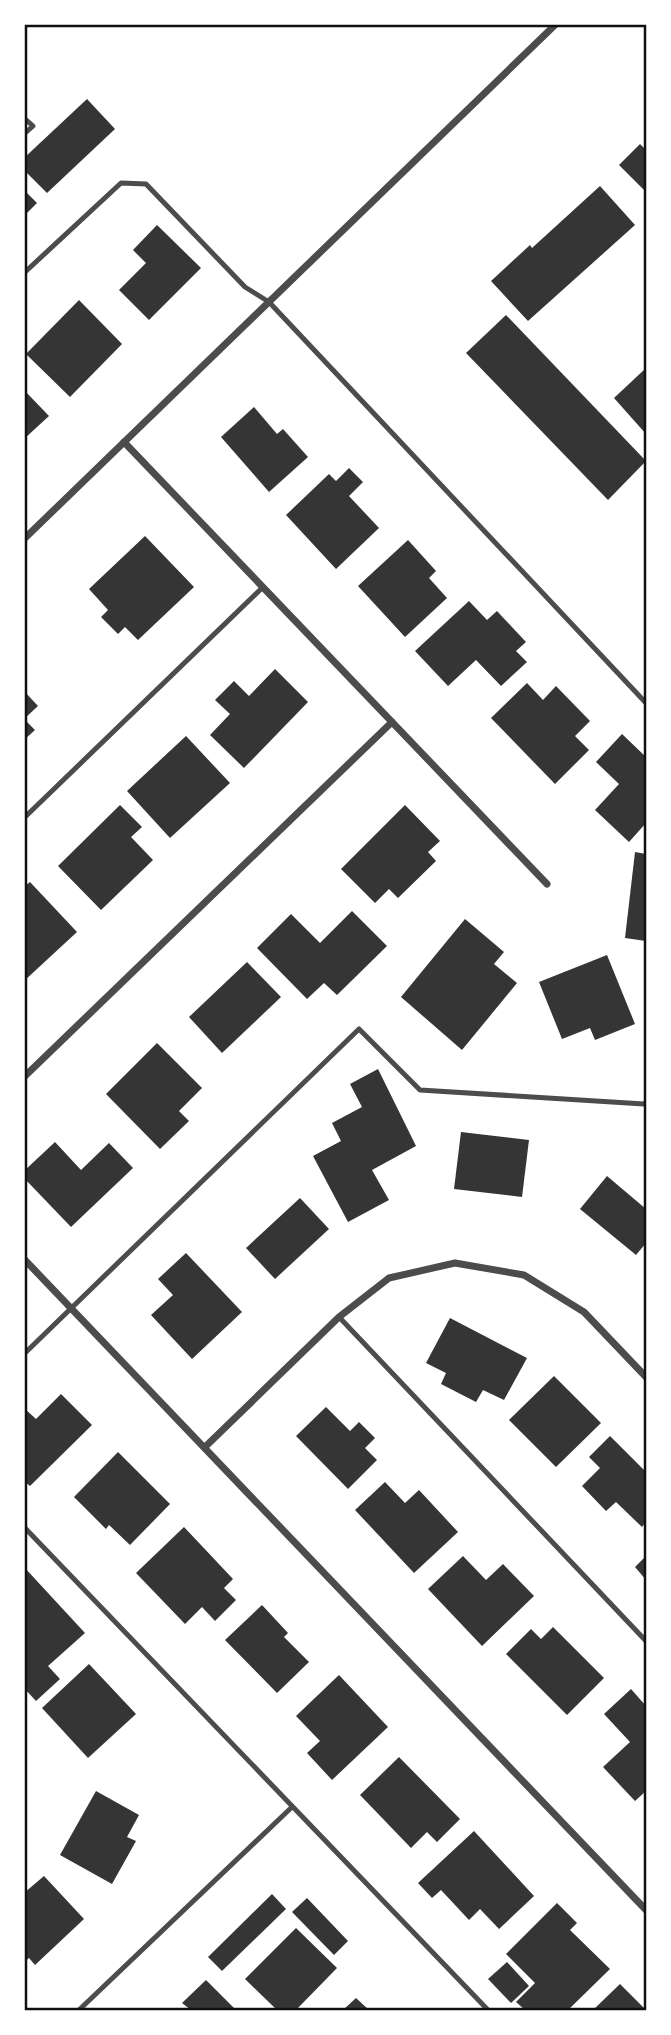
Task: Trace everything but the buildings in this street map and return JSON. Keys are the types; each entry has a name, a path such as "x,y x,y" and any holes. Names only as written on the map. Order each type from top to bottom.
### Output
{"street":[{"path":"24,539 556,24"},
{"path":"124,442 547,884"},
{"path":"24,1077 392,722"},
{"path":"24,1259 646,1910"},
{"path":"205,1447 339,1317 389,1278 455,1264 524,1275 584,1312 646,1377"}],"lane":[{"path":"24,118 33,126 24,134"},
{"path":"24,273 121,183 146,184 245,287 269,302 646,704"},
{"path":"24,818 263,587"},
{"path":"24,1354 359,1029 420,1090 646,1104"},
{"path":"339,1317 646,1642"},
{"path":"24,1527 488,2011"},
{"path":"79,2011 292,1807"}]}
